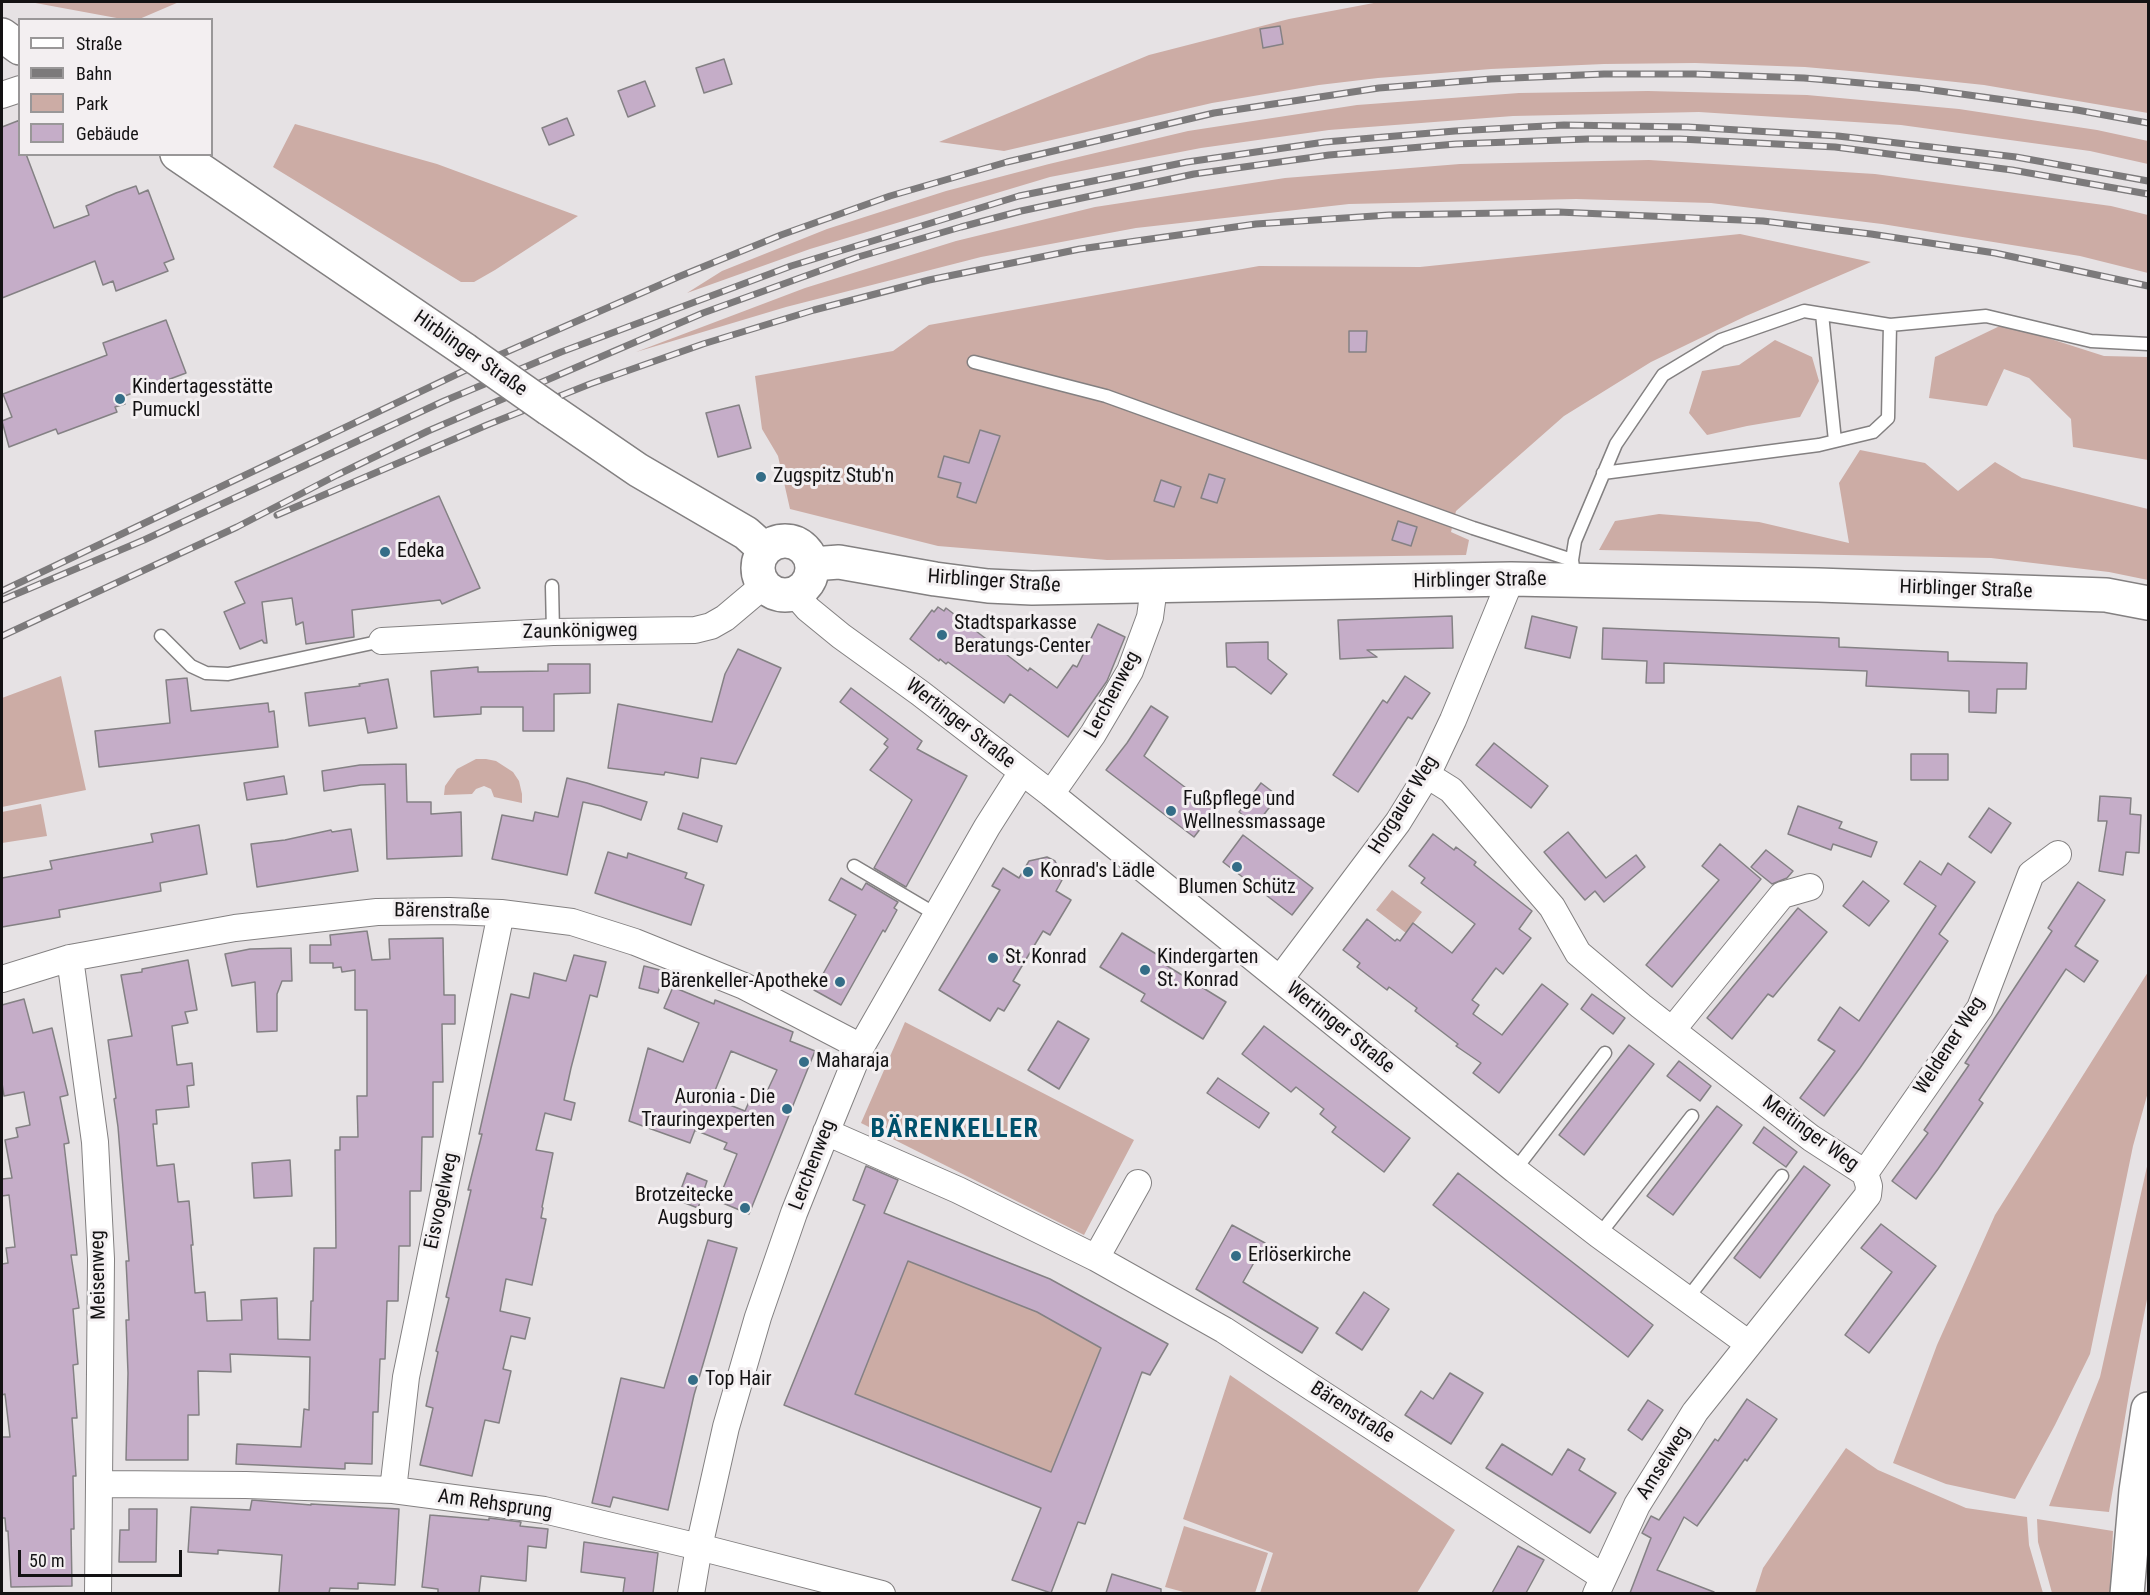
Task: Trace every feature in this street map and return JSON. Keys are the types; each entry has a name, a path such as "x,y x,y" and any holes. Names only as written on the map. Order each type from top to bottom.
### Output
{"main road":[{"path":"2,35 18,47"},
{"name":"Hirblinger Straße","path":"180,156 638,470 746,533 764,549"},
{"path":"778,542 796,543 804,548 812,564 809,582 795,594 786,596 777,595 763,586 757,572 757,564 764,549 778,542"},
{"name":"Hirblinger Straße","path":"812,564 839,562 935,579 988,586 1032,588 1511,579 1574,570 1830,585 2106,595 2148,603"},
{"path":"2127,1593 2136,1491 2148,1409"}],"street":[{"path":"2,95 18,90"},
{"name":"Horgauer Weg","path":"1280,979 1398,822 1427,775 1453,720 1511,579"},
{"name":"Zaunkönigweg","path":"382,641 553,632 695,630 711,626 725,618 763,586"},
{"name":"Lerchenweg","path":"1052,794 1093,734 1130,671 1150,616 1154,587"},
{"name":"Wertinger Straße","path":"795,594 808,609 841,636 1052,794 1515,1170 1599,1235 1749,1344"},
{"name":"Lerchenweg","path":"691,1593 699,1546 726,1427 758,1317 794,1213 826,1132 861,1047 987,827 1022,772"},
{"name":"Meitinger Weg","path":"1427,775 1451,789 1552,907 1578,953 1641,1006 1811,1138 1864,1173 1869,1186 1868,1195 1749,1344"},
{"name":"Weldener Weg","path":"1864,1173 1980,1008 2031,874 2058,854"},
{"path":"1672,1029 1782,895 1810,887"},
{"name":"Bärenstraße","path":"2,979 70,958 235,928 377,912 501,913 572,922 635,942 710,970 861,1047"},
{"name":"Eisvogelweg","path":"393,1490 406,1377 501,913"},
{"name":"Meisenweg","path":"70,958 95,1142 101,1259 98,1593"},
{"name":"Bärenstraße","path":"826,1132 958,1190 1096,1258 1224,1330 1600,1585"},
{"path":"1096,1258 1138,1183"},
{"name":"Amselweg","path":"1600,1585 1637,1505 1695,1412 1749,1344"},
{"name":"Am Rehsprung","path":"99,1484 246,1485 393,1490 543,1510 699,1546 882,1593"}],"lane":[{"path":"974,362 1106,396 1462,525 1574,570 1575,542 1616,444 1663,375 1720,340 1804,311 1890,326 1986,316 2091,341 2148,344"},
{"path":"1822,314 1835,441"},
{"path":"1604,473 1835,441 1873,432 1888,418 1890,326"},
{"path":"552,586 553,632"},
{"path":"161,636 191,666 206,673 228,674 382,641"},
{"path":"854,866 937,915"},
{"path":"1515,1170 1605,1053"},
{"path":"1599,1235 1692,1116"},
{"path":"1688,1299 1782,1176"}],"green space":[{"path":"30,2 179,2 142,18 117,18"},
{"path":"1379,2 2148,2 2148,113 1984,85 1861,72 1805,67 1695,63 1604,64 1491,69 1319,85 1212,103 1004,151 939,142 1149,55 1289,19"},
{"path":"1648,91 1807,95 1959,109 2097,130 2148,141 2148,164 2090,151 1901,125 1699,112 1513,116 1329,130 1201,148 1050,177 810,249 687,293 722,271 827,229 946,191 1188,131 1357,105 1519,93"},
{"path":"295,124 437,164 578,216 474,282 461,282 273,167"},
{"path":"1649,160 1875,174 2111,206 2148,215 2148,273 2080,256 1882,224 1711,203 1576,199 1349,204 1136,228 981,257 786,307 636,352 805,288 956,241 1095,207 1285,178 1460,164"},
{"path":"1740,234 1871,262 1746,316 1651,362 1564,416 1456,511 1451,532 1469,540 1466,555 1107,560 938,546 790,509 778,456 762,429 755,376 893,351 929,325 1259,266 1420,267"},
{"path":"2004,324 2104,356 2148,357 2148,460 2073,447 2071,419 2029,378 2004,369 1987,406 1929,398 1935,357"},
{"path":"1775,340 1812,357 1819,381 1800,417 1707,435 1689,413 1702,371 1739,365"},
{"path":"1860,450 1925,463 1958,491 1995,462 2022,478 2148,509 2148,580 2109,572 1991,558 1599,550 1615,521 1659,514 1759,522 1849,543 1839,483"},
{"path":"61,676 86,790 2,807 2,698"},
{"path":"476,759 496,761 513,772 519,781 522,803 494,797 491,789 484,786 476,789 472,794 444,795 445,786 457,769"},
{"path":"41,804 47,836 2,843 2,812"},
{"path":"1392,890 1422,912 1406,933 1376,910"},
{"path":"2148,972 2148,1092 2133,1146 2090,1354 2055,1425 2015,1499 1946,1484 1893,1463 1937,1345 1995,1215"},
{"path":"905,1022 1134,1140 1084,1235 861,1123"},
{"path":"2148,1162 2148,1294 2109,1512 2049,1506 2100,1377"},
{"path":"908,1261 1037,1312 1101,1348 1051,1472 855,1394"},
{"path":"1230,1375 1455,1530 1417,1593 1260,1593 1273,1553 1183,1519"},
{"path":"1846,1448 1878,1470 1966,1508 2027,1517 2029,1545 2043,1593 1755,1593 1763,1568"},
{"path":"2037,1519 2113,1531 2110,1593 2052,1593 2038,1542"},
{"path":"1184,1526 1268,1553 1255,1593 1187,1593 1165,1587"}],"building":[{"path":"1280,26 1283,44 1263,48 1260,29"},
{"path":"724,59 732,84 704,93 696,68"},
{"path":"645,81 655,106 628,117 618,91"},
{"path":"567,118 574,135 549,145 542,128"},
{"path":"18,121 18,156 27,156 54,228 89,215 86,206 116,193 136,186 139,194 148,190 174,259 164,263 168,271 116,291 113,281 103,285 95,261 2,298 2,127"},
{"path":"166,320 186,373 122,397 125,404 115,407 117,412 58,434 56,429 9,447 2,421 12,417 3,394 107,355 103,343"},
{"path":"1349,331 1367,331 1366,352 1349,352"},
{"path":"739,405 751,448 718,457 706,413"},
{"path":"980,430 1000,436 976,503 957,497 961,483 938,477 944,456 969,463"},
{"path":"1209,474 1225,479 1217,503 1201,498"},
{"path":"1161,480 1181,487 1174,507 1154,501"},
{"name":"Edeka","path":"439,496 480,588 442,604 440,600 352,610 354,637 306,644 303,622 296,625 292,598 262,602 267,643 262,640 240,649 224,612 245,603 235,582"},
{"path":"1398,521 1417,527 1411,546 1392,540"},
{"path":"938,607 944,611 946,608 1028,671 1030,668 1057,688 1073,665 1077,667 1098,624 1125,637 1107,681 1068,737 1010,694 1004,703 948,662 946,664 940,659 939,661 910,639 932,610 934,612"},
{"path":"1452,616 1453,648 1367,650 1377,657 1340,659 1338,620"},
{"path":"1532,616 1577,627 1570,658 1525,648"},
{"path":"1603,628 1839,638 1839,647 1948,652 1948,661 2027,663 2026,689 1997,689 1996,713 1969,712 1969,691 1866,686 1867,671 1664,663 1664,683 1646,683 1647,661 1602,659"},
{"path":"1268,642 1268,659 1287,674 1271,694 1235,667 1227,667 1226,643"},
{"path":"738,649 781,668 736,764 701,758 698,778 665,772 664,775 608,768 618,704 712,722 725,674"},
{"path":"548,664 590,664 590,693 554,694 554,731 523,731 523,707 481,707 481,714 434,717 431,671 478,667 478,672 548,671"},
{"path":"1405,676 1430,693 1412,719 1408,717 1358,792 1333,775 1383,700 1387,703"},
{"path":"187,678 191,711 268,703 269,712 274,711 278,747 99,767 95,731 170,723 166,680"},
{"path":"388,679 397,728 368,733 365,718 309,726 305,693 360,686 359,684"},
{"path":"851,688 922,741 917,749 967,776 906,887 874,868 912,800 870,770 888,747 884,744 888,739 840,702"},
{"path":"1151,706 1168,717 1144,756 1215,810 1194,837 1106,770"},
{"path":"1494,743 1548,786 1531,808 1476,765"},
{"path":"1911,754 1948,754 1948,780 1911,780"},
{"path":"406,764 407,802 431,802 431,814 461,812 462,856 387,859 385,784 324,791 322,771 360,765"},
{"path":"284,776 287,794 247,800 244,783"},
{"path":"567,778 647,802 641,820 583,802 567,875 492,859 502,815 533,821 535,812 558,817"},
{"path":"1261,783 1278,796 1256,825 1239,812"},
{"path":"2100,796 2131,798 2130,814 2141,815 2139,853 2126,852 2123,875 2099,871 2107,821 2098,821"},
{"path":"1798,806 1842,822 1839,828 1877,842 1871,857 1833,844 1831,850 1788,834"},
{"path":"1989,808 2011,823 1991,853 1969,837"},
{"path":"683,813 722,826 717,842 678,829"},
{"path":"199,825 207,874 160,883 161,891 59,910 60,917 2,927 2,878 52,869 50,861 153,842 151,834"},
{"path":"351,829 358,871 257,887 251,844 285,840 331,830 332,832"},
{"path":"1568,832 1606,878 1636,855 1645,867 1604,902 1595,891 1585,900 1544,852"},
{"path":"1433,834 1454,850 1456,847 1476,862 1474,865 1532,911 1519,929 1531,938 1503,974 1496,968 1472,1000 1479,1005 1473,1014 1502,1035 1542,984 1568,1004 1499,1093 1473,1073 1481,1063 1456,1046 1458,1044 1415,1011 1417,1008 1389,987 1387,990 1357,967 1360,963 1343,950 1367,919 1395,941 1397,939 1400,941 1413,923 1452,953 1475,924 1421,883 1425,878 1409,866"},
{"path":"1243,835 1313,888 1292,915 1223,862"},
{"path":"1720,844 1761,879 1672,987 1646,965 1719,880 1702,866"},
{"path":"1766,850 1793,871 1787,878 1772,884 1751,867"},
{"path":"608,852 627,858 628,853 687,873 685,878 704,885 691,925 595,893"},
{"name":"St. Konrad","path":"1047,857 1055,861 1059,869 1057,877 1062,880 1056,891 1071,900 1050,935 1043,931 1013,981 1020,985 1004,1011 998,1008 990,1021 939,990 1000,890 992,886 1003,868 1019,878 1029,861"},
{"path":"1920,861 1941,875 1948,863 1975,882 1939,934 1948,941 1824,1116 1800,1098 1835,1051 1818,1040 1840,1007 1859,1021 1936,906 1904,884"},
{"path":"841,878 862,890 866,883 898,902 894,908 897,910 885,932 883,930 841,1005 814,990 856,915 829,900"},
{"path":"1863,881 1889,901 1869,926 1843,906"},
{"path":"2078,882 2105,900 2075,946 2098,961 2084,982 2066,969 1979,1100 1983,1103 1916,1199 1892,1181 1928,1133 1924,1130 1969,1065 1965,1063 2052,931 2048,928"},
{"path":"1798,908 1827,932 1773,997 1768,994 1732,1039 1707,1018"},
{"path":"367,931 372,960 390,959 389,939 443,938 444,995 455,995 455,1024 442,1024 443,1082 433,1082 433,1137 422,1137 421,1191 410,1191 410,1246 399,1246 398,1301 387,1301 385,1359 380,1359 378,1412 373,1412 372,1464 345,1463 345,1469 236,1464 237,1444 301,1447 304,1409 309,1410 310,1357 230,1354 231,1372 198,1371 199,1415 188,1415 188,1460 126,1460 128,1373 126,1320 129,1320 126,1261 129,1261 114,1099 116,1098 108,1040 132,1036 121,975 188,960 197,1010 185,1012 188,1023 172,1026 177,1065 192,1063 194,1085 187,1086 189,1107 156,1110 157,1124 153,1124 157,1166 174,1164 178,1202 189,1201 195,1293 205,1292 207,1321 242,1320 241,1300 277,1298 278,1339 310,1340 314,1248 336,1248 335,1150 340,1150 340,1137 358,1137 357,1096 367,1096 367,1010 355,1010 355,970 342,972 341,967 333,968 333,963 310,963 310,945 331,945 330,935"},
{"path":"1122,933 1166,960 1164,964 1226,1002 1203,1039 1141,1001 1145,994 1100,967"},
{"path":"291,948 292,981 282,981 277,994 277,1031 257,1032 255,982 232,986 225,954 250,949"},
{"path":"574,955 606,962 597,997 590,995 571,1068 564,1100 575,1103 571,1120 545,1113 536,1150 553,1153 542,1207 541,1218 546,1219 532,1285 506,1279 500,1311 530,1318 525,1339 511,1336 503,1369 511,1371 499,1423 485,1420 472,1476 420,1465 433,1408 426,1406 449,1298 446,1297 471,1190 468,1190 482,1134 479,1134 511,994 529,998 534,973 566,981"},
{"path":"644,966 664,971 658,993 639,988"},
{"path":"673,987 714,1004 715,1000 793,1032 790,1041 815,1051 749,1214 718,1201 737,1154 724,1149 727,1143 695,1130 690,1143 629,1121 648,1048 683,1062 699,1023 664,1008","holes":["731,1051 777,1070 763,1100 752,1095 745,1111 712,1098"]},
{"path":"1592,994 1625,1018 1613,1034 1581,1009"},
{"path":"24,999 33,1033 52,1028 68,1095 60,1097 69,1143 64,1144 77,1255 71,1255 79,1308 73,1309 78,1364 73,1365 77,1418 72,1418 76,1476 73,1476 74,1529 71,1529 72,1586 11,1587 8,1531 6,1531 5,1518 2,1518 2,1437 10,1437 5,1394 2,1395 2,1264 8,1263 6,1248 15,1247 9,1195 2,1196 2,1179 12,1178 5,1140 18,1137 16,1128 30,1125 24,1092 4,1096 2,1005"},
{"path":"1058,1021 1089,1039 1059,1089 1028,1070"},
{"path":"1264,1026 1410,1138 1384,1172 1332,1132 1336,1127 1320,1114 1324,1109 1296,1087 1291,1092 1242,1054"},
{"path":"1629,1045 1654,1064 1584,1155 1559,1135"},
{"path":"1679,1061 1711,1086 1700,1101 1667,1076"},
{"path":"1218,1078 1269,1113 1259,1128 1207,1093"},
{"path":"1717,1106 1742,1125 1673,1215 1647,1196"},
{"path":"1764,1127 1797,1152 1786,1167 1753,1143"},
{"path":"290,1160 292,1196 254,1198 252,1163"},
{"path":"866,1166 898,1180 884,1213 1050,1279 1168,1344 1150,1375 1142,1372 1085,1524 1078,1522 1051,1593 1012,1580 1041,1508 784,1405 865,1205 853,1200","holes":["908,1261 1037,1312 1101,1348 1051,1472 855,1394"]},
{"path":"1804,1166 1830,1185 1760,1278 1734,1258"},
{"path":"687,1173 707,1181 698,1208 677,1200"},
{"path":"1458,1173 1653,1325 1628,1357 1433,1205"},
{"path":"1881,1224 1936,1266 1869,1353 1845,1335 1892,1272 1861,1248"},
{"path":"1232,1225 1265,1243 1243,1282 1318,1328 1302,1353 1196,1289"},
{"path":"708,1240 737,1248 694,1395 668,1510 613,1497 610,1507 592,1503 621,1378 664,1388"},
{"path":"1364,1292 1389,1309 1362,1350 1336,1333"},
{"path":"1450,1373 1483,1393 1451,1444 1405,1415 1421,1391 1433,1399"},
{"path":"1747,1399 1777,1419 1697,1526 1684,1517 1657,1570 1714,1593 1630,1593 1651,1538 1642,1533 1651,1516 1659,1520 1715,1439 1718,1441"},
{"path":"1648,1400 1663,1410 1642,1440 1628,1430"},
{"path":"1502,1444 1552,1475 1568,1449 1585,1459 1579,1470 1616,1493 1590,1533 1486,1468"},
{"path":"252,1500 399,1509 395,1585 358,1583 358,1589 330,1588 329,1593 279,1593 282,1555 218,1550 218,1554 188,1552 191,1507 250,1510"},
{"path":"129,1509 157,1509 156,1562 119,1562 120,1530 129,1530"},
{"path":"430,1515 489,1520 489,1518 521,1522 520,1526 548,1529 546,1548 528,1546 526,1581 481,1576 479,1593 438,1593 438,1589 422,1587"},
{"path":"584,1542 658,1553 653,1593 623,1593 625,1578 581,1572"},
{"path":"1518,1546 1544,1560 1526,1593 1492,1593"},
{"path":"1112,1574 1161,1589 1161,1593 1106,1593"}],"railway":[{"path":"2,591 472,367 678,277 781,235 890,196 1007,162 1214,113 1379,88 1491,79 1604,74 1695,74 1804,78 1918,88 2077,110 2148,123"},
{"path":"2,600 144,540 444,401 561,352 791,266 1019,196 1187,162 1325,142 1455,131 1564,125 1688,127 1838,136 2016,157 2148,181"},
{"path":"2,636 237,527 428,431 703,313 858,257 961,227 1021,211 1194,174 1329,155 1456,144 1588,139 1680,139 1835,147 2012,170 2148,194"},
{"path":"277,515 487,425 590,384 703,344 814,310 929,280 1080,249 1256,224 1389,215 1558,212 1763,221 1871,234 1995,253 2148,286"}],"place":[{"name":"Kindertagesstätte Pumuckl","path":"120,399"},
{"name":"Zugspitz Stub'n","path":"761,477"},
{"name":"Edeka","path":"385,552"},
{"name":"Stadtsparkasse Beratungs-Center","path":"942,635"},
{"name":"Fußpflege und Wellnessmassage","path":"1171,811"},
{"name":"Blumen Schütz","path":"1237,867"},
{"name":"Konrad's Lädle","path":"1028,872"},
{"name":"St. Konrad","path":"993,958"},
{"name":"Kindergarten St. Konrad","path":"1145,970"},
{"name":"Bärenkeller-Apotheke","path":"840,982"},
{"name":"Maharaja","path":"804,1062"},
{"name":"Auronia - Die Trauringexperten","path":"787,1109"},
{"name":"Brotzeitecke Augsburg","path":"745,1208"},
{"name":"Erlöserkirche","path":"1236,1256"},
{"name":"Top Hair","path":"693,1380"}],"district":[{"name":"BÄRENKELLER","path":"955,1130"}]}
